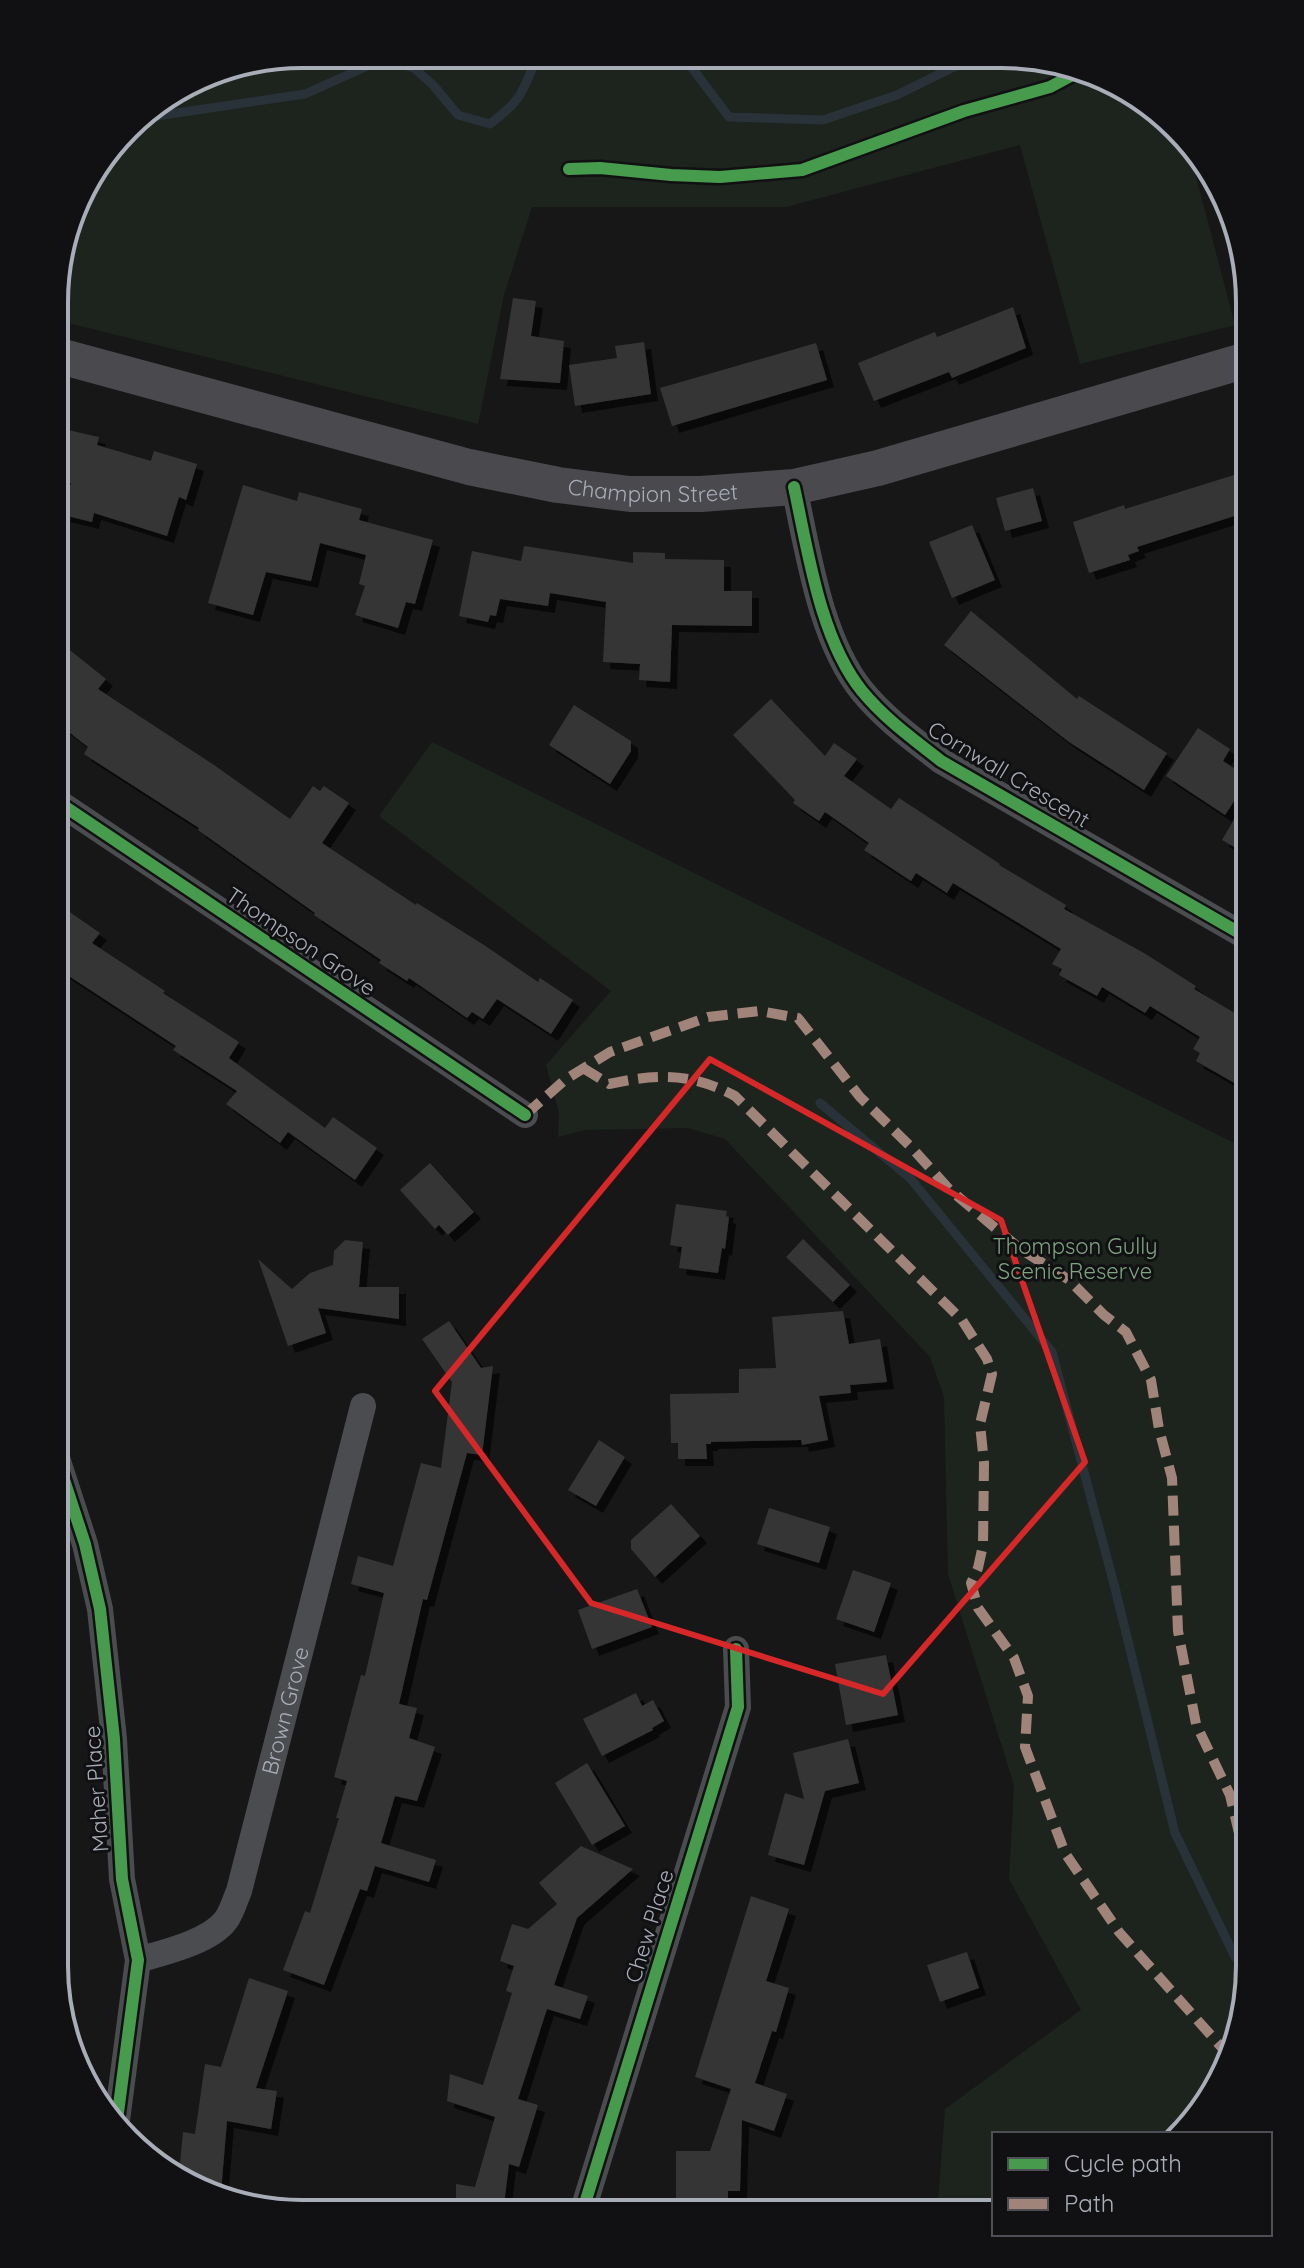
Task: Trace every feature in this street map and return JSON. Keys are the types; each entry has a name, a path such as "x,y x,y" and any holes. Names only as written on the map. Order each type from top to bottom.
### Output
{"main road":[{"name":"Champion Street","path":"68,358 469,467 558,485 630,494 701,494 794,487 878,468 1236,363"}],"street":[{"name":"Cornwall Crescent","path":"794,487 812,573 837,651 861,690 897,727 941,761 1236,931"},
{"name":"Thompson Grove","path":"68,809 525,1115"},
{"name":"Brown Grove","path":"138,1960 183,1947 206,1936 226,1922 239,1891 363,1406"},
{"name":"Maher Place","path":"68,1492 85,1544 100,1609 114,1739 122,1879 138,1960 118,2111"},
{"name":"Chew Place","path":"586,2200 738,1707 736,1649"}],"highlighted area":[{"path":"710,1059 1001,1220 1085,1462 883,1694 591,1603 435,1391"}],"green space":[{"path":"1002,68 1048,72 1106,92 1132,107 1156,126 1194,168 1235,325 1080,364 1020,145 786,207 532,207 504,295 478,424 68,323 70,271 76,241 86,212 107,172 148,126 172,107 212,86 271,70"},
{"name":"Thompson Gully Scenic Reserve","path":"432,742 1235,1144 1235,1982 1232,2012 1218,2056 1188,2109 1168,2132 992,2132 992,2200 938,2200 945,2109 1081,2010 1009,1879 1014,1785 948,1574 944,1397 930,1357 725,1139 688,1128 585,1130 558,1137 559,1113 546,1065 611,991 379,816"}],"building":[{"path":"513,298 536,301 531,336 564,341 560,383 500,379"},
{"path":"1013,307 1026,348 952,378 949,372 874,401 858,363 935,332 937,337"},
{"path":"644,342 651,394 575,406 569,365 617,358 615,346"},
{"path":"816,343 827,380 672,426 660,388"},
{"path":"68,430 99,437 97,445 151,461 154,451 197,464 186,500 179,497 167,536 94,513 92,522 68,516 71,483 68,482"},
{"path":"1236,474 1236,516 1137,547 1139,551 1128,555 1130,560 1089,573 1073,522 1124,505 1125,509"},
{"path":"243,485 297,501 299,492 362,509 359,520 433,540 415,604 406,602 398,628 355,615 365,586 359,584 366,555 320,543 311,581 266,572 253,615 208,603"},
{"path":"1033,488 1042,521 1005,531 996,498"},
{"path":"972,525 995,580 952,598 929,542"},
{"path":"524,546 633,563 633,552 665,553 665,559 724,560 724,591 752,591 752,626 672,625 670,682 639,680 640,664 603,662 606,602 550,593 548,606 500,599 496,616 490,615 488,622 459,616 472,551 521,561"},
{"path":"971,611 1077,699 1079,696 1167,753 1144,790 1069,742 944,645"},
{"path":"68,649 106,679 98,689 290,819 313,786 320,791 324,786 349,803 322,843 538,982 540,978 573,1000 551,1034 497,999 483,1019 472,1012 467,1018 409,978 407,981 379,963 381,960 314,915 199,828 84,754 88,747 68,731"},
{"path":"771,699 825,756 834,743 857,759 844,776 891,809 899,798 999,865 1066,905 1064,909 1196,986 1194,989 1236,1014 1236,1084 1196,1061 1200,1053 1193,1049 1200,1037 1150,1006 1145,1013 1102,987 1097,996 1059,975 1062,969 1052,964 1061,949 953,883 947,893 916,873 911,881 864,850 869,843 825,812 819,821 793,803 795,800 733,735"},
{"path":"574,705 631,741 631,751 610,784 549,745"},
{"path":"1198,728 1230,749 1223,761 1236,769 1236,798 1225,815 1166,776"},
{"path":"1236,817 1236,848 1222,840"},
{"path":"68,911 100,933 92,943 239,1042 229,1058 325,1128 333,1117 377,1148 355,1180 288,1132 280,1143 226,1104 237,1091 173,1050 176,1046 68,975"},
{"path":"430,1163 474,1212 448,1235 439,1225 435,1229 400,1190"},
{"path":"676,1204 727,1211 725,1249 722,1248 718,1273 679,1268 682,1247 670,1245"},
{"path":"803,1239 850,1285 833,1302 786,1257"},
{"path":"345,1240 363,1242 359,1287 399,1287 399,1319 318,1308 326,1333 288,1346 258,1259 292,1289 310,1273 333,1265 334,1251"},
{"path":"843,1311 849,1344 880,1339 887,1382 850,1385 851,1393 819,1396 828,1440 802,1445 801,1440 711,1442 706,1444 707,1459 678,1459 678,1443 671,1443 670,1394 739,1393 739,1369 776,1368 772,1317"},
{"path":"449,1321 481,1368 493,1366 482,1455 467,1453 427,1600 423,1599 399,1704 417,1708 409,1738 435,1747 417,1801 395,1796 381,1843 436,1860 429,1882 375,1866 367,1891 360,1889 324,1985 283,1970 305,1911 310,1913 339,1818 336,1818 347,1781 334,1777 361,1675 365,1676 384,1593 351,1584 358,1556 393,1566 421,1463 441,1468 452,1382 422,1339"},
{"path":"599,1440 625,1457 596,1506 568,1490"},
{"path":"671,1504 700,1536 655,1577 631,1549 631,1540"},
{"path":"769,1508 830,1527 819,1563 757,1544"},
{"path":"853,1570 891,1583 874,1632 836,1619"},
{"path":"637,1589 652,1627 592,1649 578,1610"},
{"path":"886,1655 898,1715 846,1725 835,1664"},
{"path":"636,1693 642,1706 653,1700 664,1721 653,1730 602,1756 583,1719"},
{"path":"848,1739 859,1783 825,1791 804,1865 768,1855 785,1793 804,1799 793,1753"},
{"path":"587,1763 625,1826 592,1845 555,1783"},
{"path":"581,1846 633,1869 577,1918 554,1985 588,1996 580,2019 547,2009 518,2099 538,2105 519,2167 509,2164 505,2200 456,2200 456,2184 475,2187 495,2117 447,2101 450,2074 483,2085 512,1993 506,1991 514,1966 500,1961 512,1924 528,1929 557,1904 539,1883"},
{"path":"751,1896 789,1909 766,1981 789,1988 776,2032 772,2031 755,2083 787,2094 774,2131 742,2120 740,2191 728,2191 728,2200 676,2200 676,2151 710,2151 731,2089 695,2077"},
{"path":"967,1952 979,1988 940,2002 927,1965"},
{"path":"249,1978 288,1991 256,2088 277,2091 271,2129 227,2121 222,2185 180,2166 183,2132 195,2134 205,2064 221,2067"}],"waterway":[{"path":"162,115 305,94 363,68"},
{"path":"414,68 458,115 490,124 519,96 532,68"},
{"path":"692,68 729,117 823,120 897,95 952,68"},
{"path":"820,1103 910,1178 1052,1352 1115,1588 1175,1833 1235,1957"}],"marked path":[{"path":"525,1115 566,1079 610,1052 708,1017 760,1011 798,1018 860,1097 949,1189 1019,1248 1069,1280 1126,1332 1151,1380 1159,1429 1172,1478 1178,1631 1196,1724 1230,1795 1235,1817"},
{"path":"583,1068 609,1084 673,1077 703,1083 735,1096 962,1320 987,1359 992,1374 980,1424 984,1463 983,1545 971,1583 978,1608 1014,1658 1028,1696 1025,1747 1065,1853 1119,1932 1222,2047"}],"cycle path":[{"path":"569,169 600,168 720,177 802,170 964,111 1050,87 1068,77"},
{"path":"794,487 826,620 848,670 880,711 941,761 1236,931"},
{"path":"68,809 525,1115"},
{"path":"68,1492 85,1544 100,1609 114,1739 122,1879 138,1960 118,2111"},
{"path":"586,2200 738,1707 736,1649"}]}
